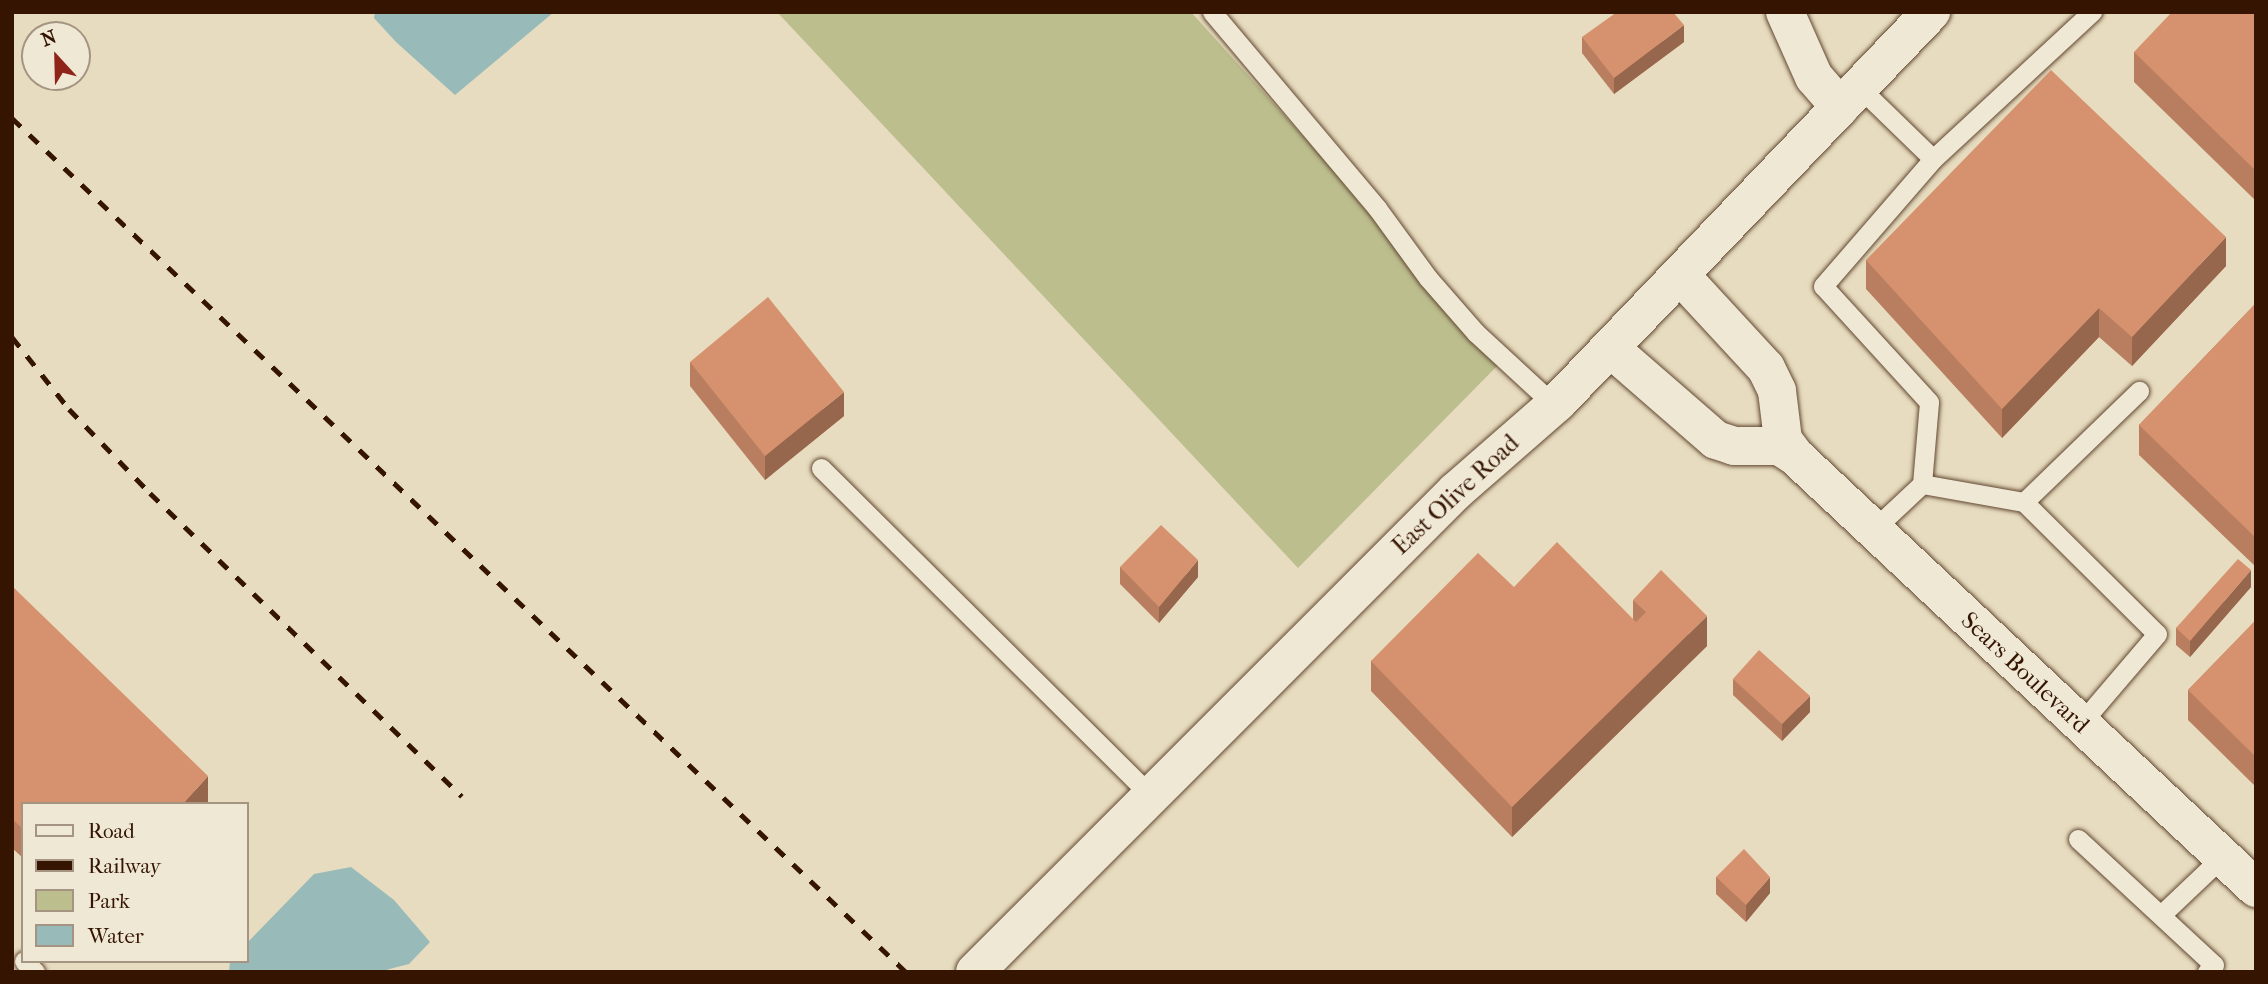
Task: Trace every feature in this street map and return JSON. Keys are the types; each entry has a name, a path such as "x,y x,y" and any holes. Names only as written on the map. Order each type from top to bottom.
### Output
{"street":[{"path":"1785,12 1814,77 1849,97"},
{"name":"East Olive Road","path":"975,972 1457,491 1554,405 1681,276 1931,12"},
{"name":"Sears Boulevard","path":"1681,276 1766,368 1777,391 1783,440 1795,456 2256,888"},
{"name":"Sears Boulevard","path":"1610,348 1716,440 1734,446 1779,446 1795,456"}],"lane":[{"path":"1212,12 1377,208 1436,287 1476,333 1554,405"},
{"path":"1873,530 1922,484 1929,402 1823,286 1933,159 2092,12"},
{"path":"1849,97 1933,159"},
{"path":"2024,502 2139,391"},
{"path":"821,468 1151,796"},
{"path":"1922,484 2024,502 2157,634 2080,724"},
{"path":"2078,839 2163,913 2214,965 2207,972"},
{"path":"2163,913 2222,857"}],"green space":[{"path":"777,12 1191,12 1504,359 1298,568"}],"water":[{"path":"375,12 554,12 455,95 396,42 374,18"},
{"path":"351,867 394,900 430,942 409,964 378,972 229,972 230,963 248,963 248,942 314,874"}],"building":[{"path":"1617,12 1673,12 1684,25 1614,78 1582,37"},
{"path":"2172,12 2256,12 2256,171 2134,52"},
{"path":"2051,70 2226,237 2132,337 2099,308 2002,409 1866,260"},
{"path":"768,297 844,392 765,456 690,362"},
{"path":"2256,303 2256,538 2139,425"},
{"path":"1161,525 1198,560 1159,607 1120,567"},
{"path":"1557,542 1636,622 1646,612 1633,600 1661,570 1707,616 1512,807 1371,661 1478,553 1514,587"},
{"path":"2238,559 2251,570 2190,641 2176,628"},
{"path":"12,586 208,776 185,802 21,802 21,827 12,819"},
{"path":"2256,620 2256,757 2188,690"},
{"path":"1759,650 1810,696 1782,724 1733,679"},
{"path":"1744,849 1770,877 1746,905 1716,877"}],"railway":[{"path":"12,118 906,972"},
{"path":"12,337 69,409 150,493 462,796"}]}
